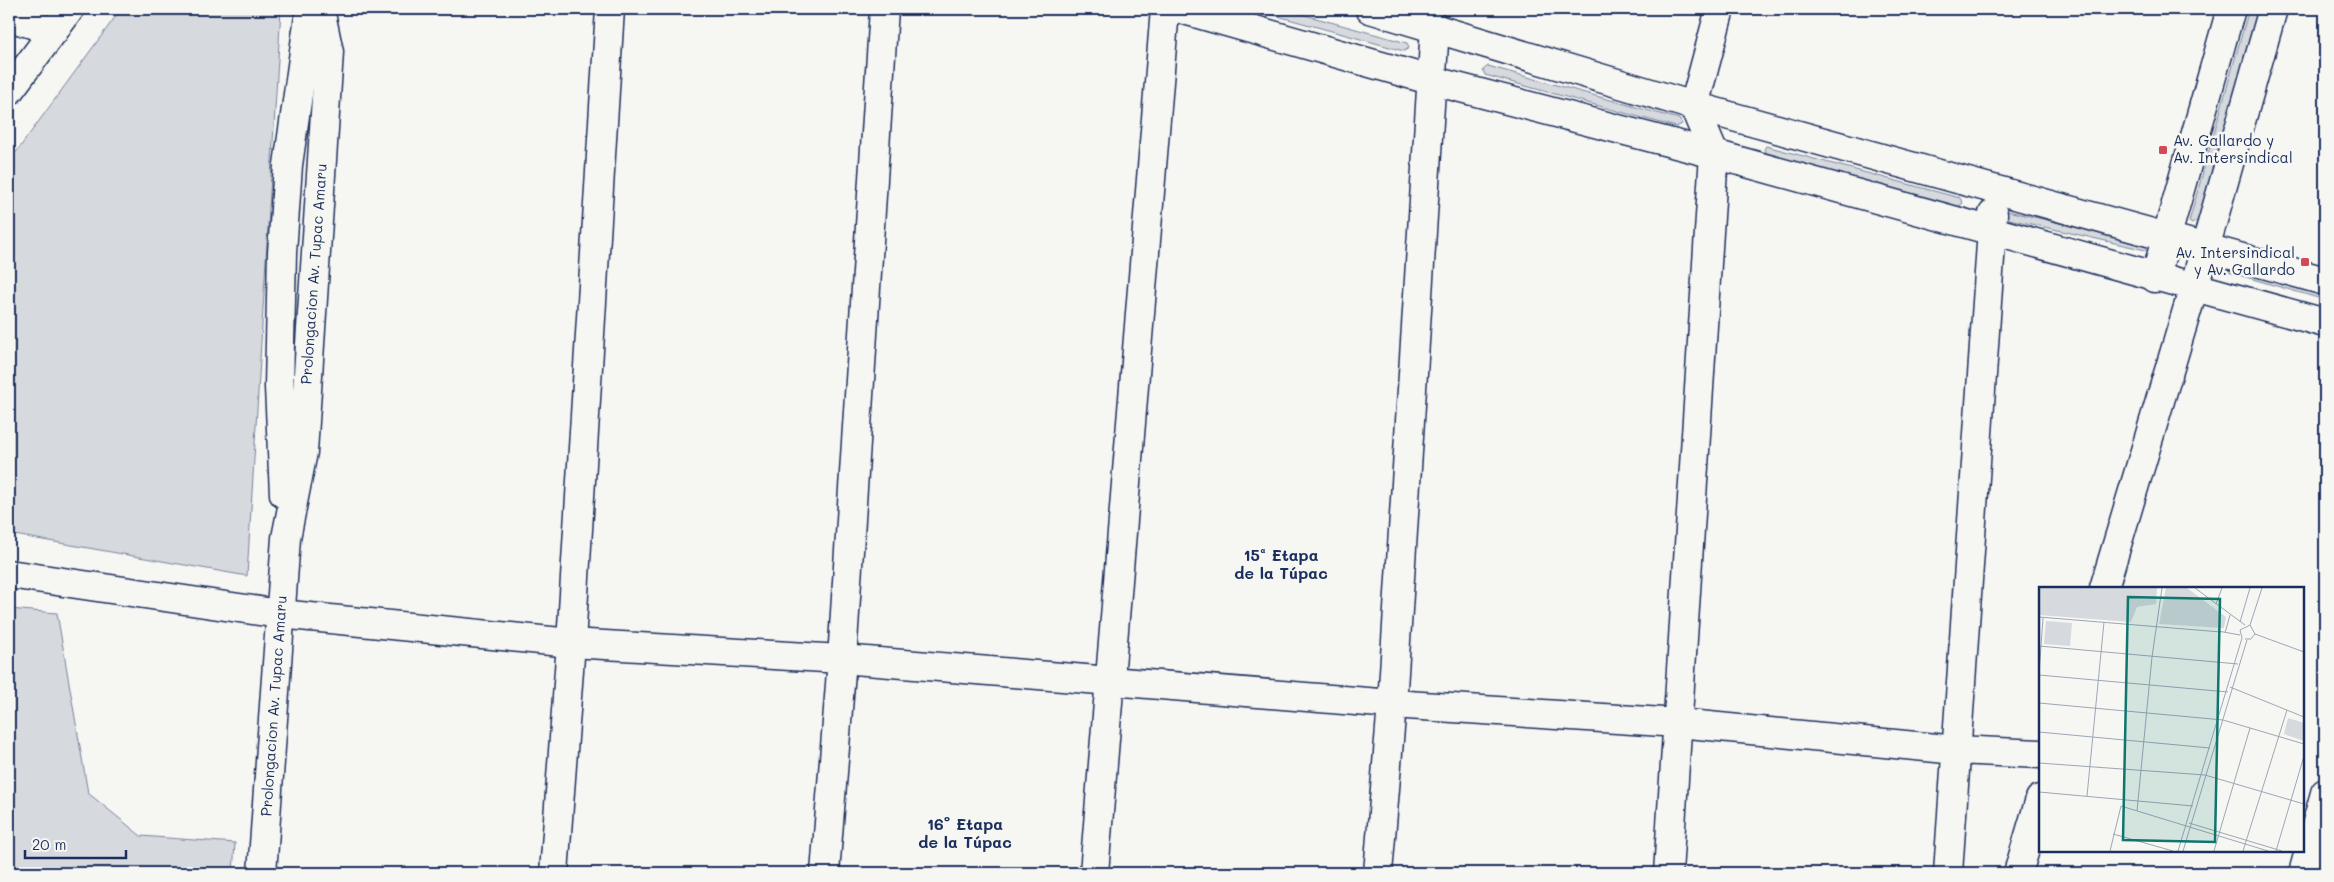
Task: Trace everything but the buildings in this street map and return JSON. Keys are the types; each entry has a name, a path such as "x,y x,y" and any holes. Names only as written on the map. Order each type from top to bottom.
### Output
{"street":[{"path":"9,91 70,9"},
{"name":"Prolongacion Av. Tupac Amaru","path":"286,538 279,387 282,253 288,165 310,9"},
{"name":"Prolongacion Av. Tupac Amaru","path":"262,873 286,538 303,452 329,52 320,9"},
{"path":"554,873 571,644 610,9"},
{"path":"825,873 842,659 884,9"},
{"path":"1094,873 1165,9"},
{"path":"1181,9 1430,80 1714,154 1993,230 2155,278 2325,323"},
{"path":"1370,9 1694,106 2325,280"},
{"path":"1668,873 1714,154 1694,106 1720,9"},
{"path":"2155,278 2231,9"},
{"path":"2104,587 2206,248 2273,9"},
{"path":"9,17 54,31"},
{"path":"1378,873 1392,704 1430,80 1435,28"},
{"path":"1948,873 1993,230 1993,190"},
{"path":"9,574 280,614 571,644 842,659 1392,704 1678,724 1957,750 2039,754"},
{"path":"2303,873 2325,793"},
{"path":"2018,873 2039,802"}],"shaded area":[{"path":"121,9 281,9 247,576 9,534 9,162"},
{"path":"1252,9 1283,9 1407,43 1409,48 1404,51"},
{"path":"2249,9 2258,9 2198,220 2192,224 2189,222 2190,218"},
{"path":"1488,66 1679,119 1682,124 1676,127 1485,75 1483,70"},
{"path":"1766,146 1960,198 1963,203 1958,207 1767,154 1764,149"},
{"path":"2008,211 2150,244 2150,251 2009,219 2006,214"},
{"path":"2216,262 2325,291 2325,300 2218,269 2214,265"},
{"path":"9,609 57,613 88,793 141,836 235,843 233,873 9,873"}],"place":[{"name":"Av. Gallardo y Av. Intersindical","path":"2163,150"},
{"name":"Av. Intersindical y Av. Gallardo","path":"2305,262"}],"district":[{"name":"15ª Etapa de la Túpac","path":"1281,564"},
{"name":"16° Etapa de la Túpac","path":"965,833"}]}
